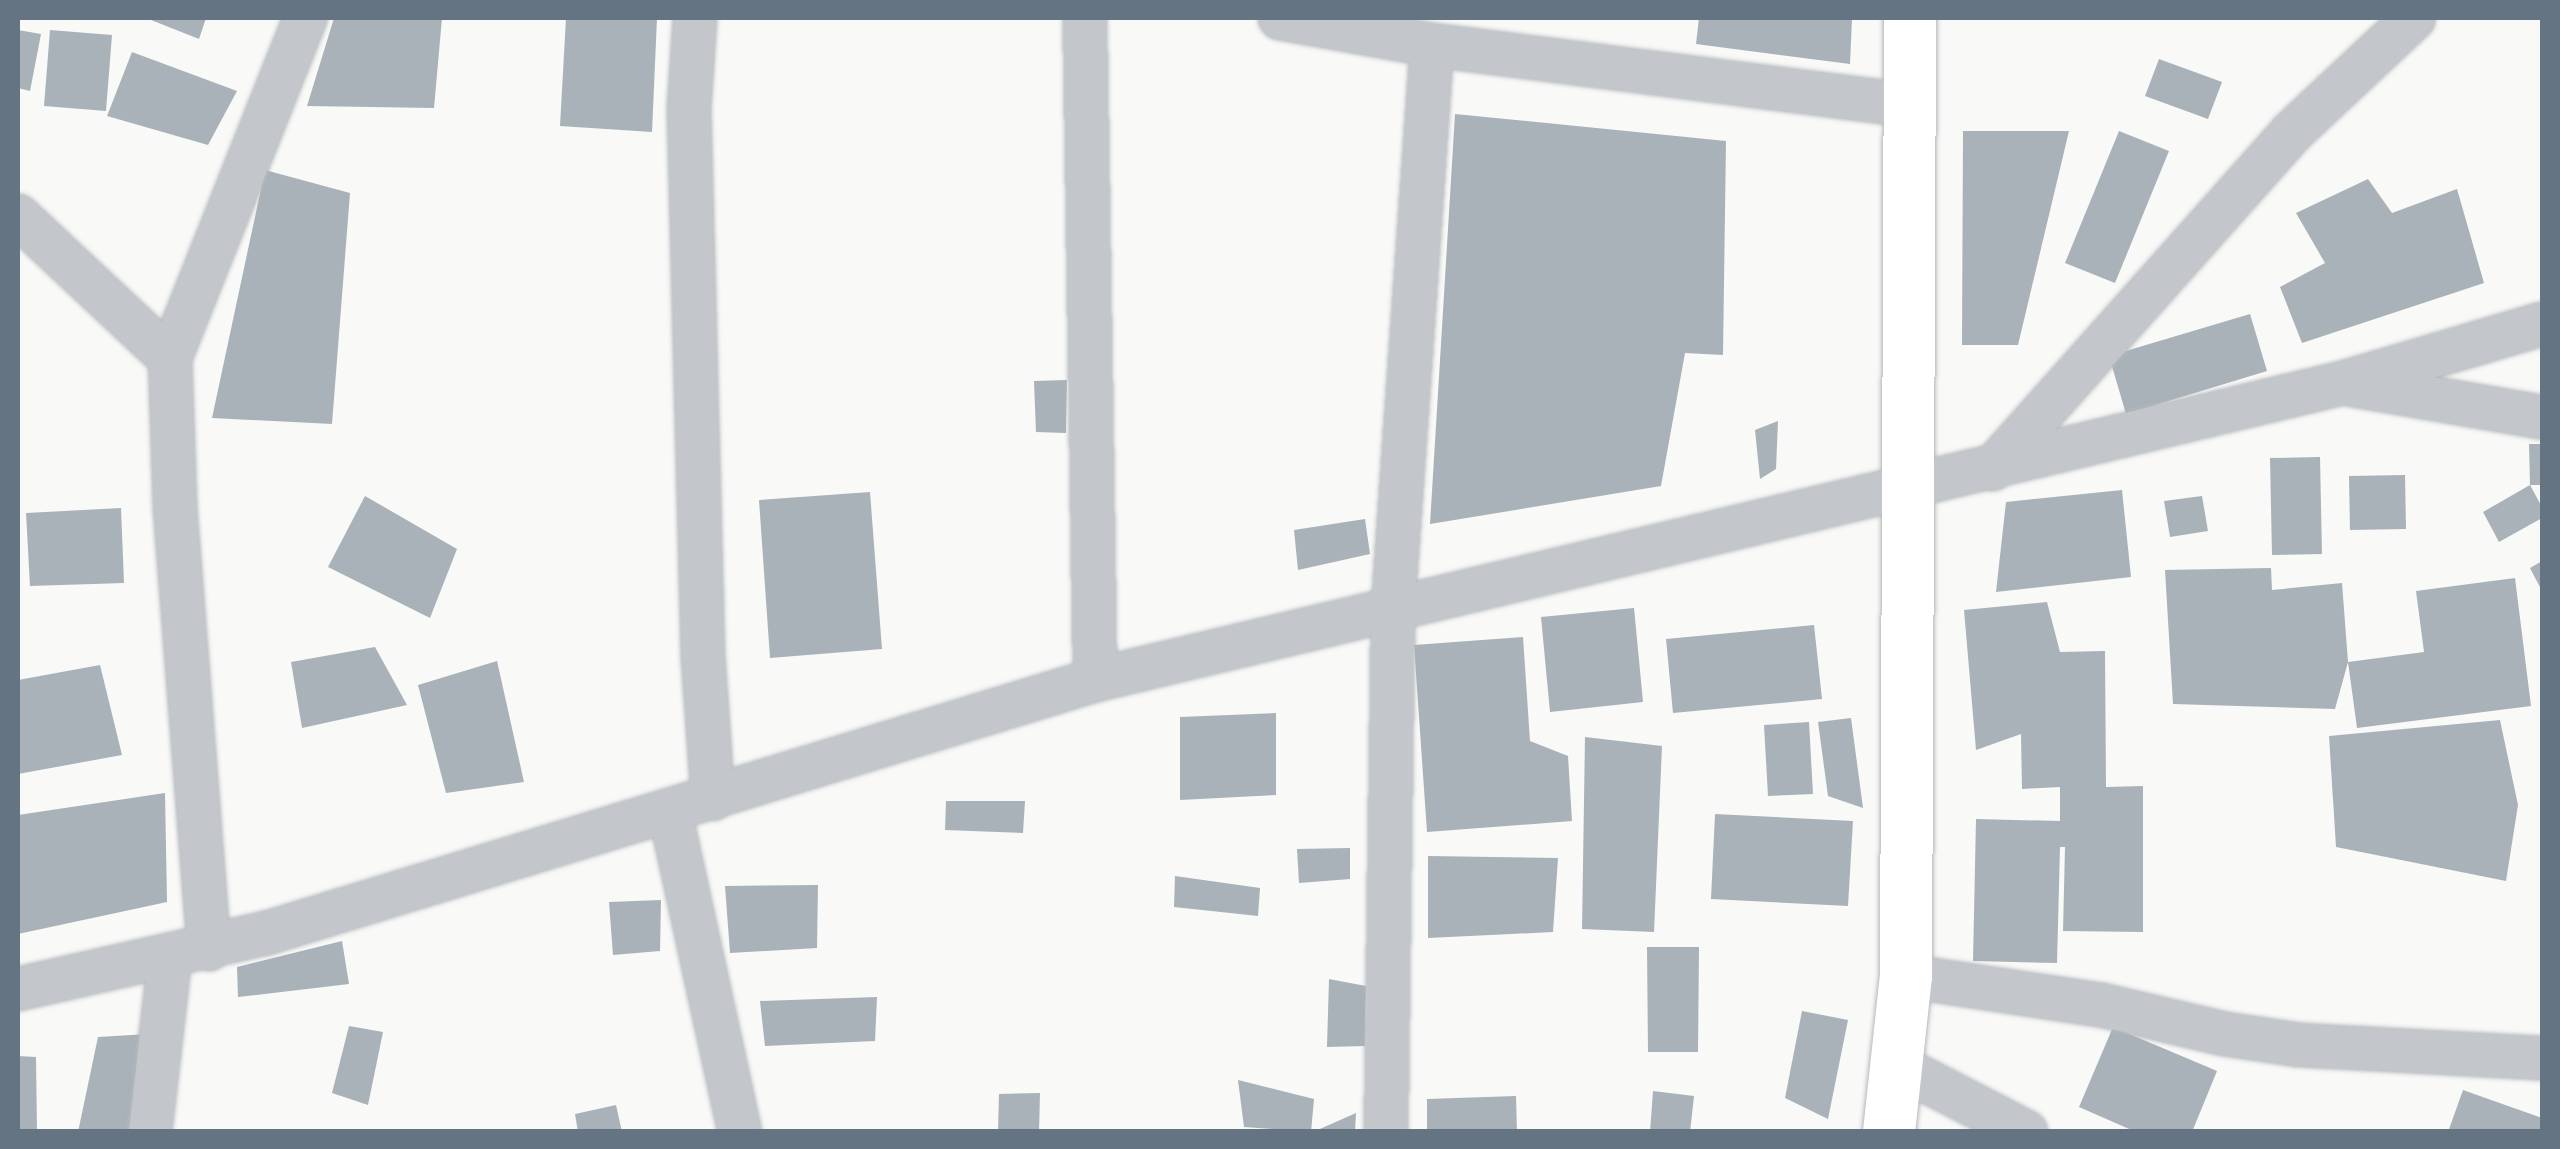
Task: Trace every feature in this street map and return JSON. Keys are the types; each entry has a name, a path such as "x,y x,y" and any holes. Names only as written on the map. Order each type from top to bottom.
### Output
{"main road":[{"path":"1889,1132 1906,976 1910,18"}],"street":[{"path":"150,1132 190,953 170,358 305,18"},
{"path":"695,18 689,108 702,656 713,799"},
{"path":"1085,18 1094,680"},
{"path":"1280,18 1432,44 1908,105"},
{"path":"1992,469 2291,133 2414,18"},
{"path":"1386,1132 1393,609 1432,44"},
{"path":"18,216 170,358"},
{"path":"18,990 190,953 670,812 1094,680 2343,384 2542,324"},
{"path":"2343,384 2542,417"},
{"path":"670,812 740,1132"},
{"path":"1906,976 2101,1005 2226,1034 2298,1044 2542,1058"},
{"path":"1898,1066 2026,1132"}],"building":[{"path":"146,18 206,18 199,39"},
{"path":"334,18 442,18 434,108 307,106"},
{"path":"566,18 657,18 652,132 560,126"},
{"path":"1699,18 1852,18 1850,64 1696,44"},
{"path":"18,30 41,34 30,91 18,88"},
{"path":"50,30 112,35 106,111 44,106"},
{"path":"132,52 237,91 208,145 107,116"},
{"path":"2159,59 2222,82 2208,119 2145,96"},
{"path":"1455,114 1726,141 1723,355 1685,353 1661,486 1430,524"},
{"path":"1963,131 2069,131 2018,345 1962,345"},
{"path":"2119,131 2169,151 2115,283 2065,263"},
{"path":"265,170 350,193 332,424 212,418"},
{"path":"2368,179 2392,213 2457,189 2484,283 2302,343 2280,287 2325,263 2296,213"},
{"path":"2250,314 2267,371 2126,414 2109,356"},
{"path":"1067,380 1066,433 1036,432 1034,381"},
{"path":"1778,421 1776,469 1760,479 1755,430"},
{"path":"2529,444 2542,444 2542,485 2530,485"},
{"path":"2320,457 2322,554 2272,555 2270,458"},
{"path":"2405,475 2406,529 2350,530 2349,476"},
{"path":"2530,485 2542,507 2542,518 2499,542 2483,512"},
{"path":"2122,490 2131,577 1996,592 2006,502"},
{"path":"870,492 882,649 770,658 759,500"},
{"path":"365,496 457,549 430,618 328,567"},
{"path":"2202,496 2208,531 2170,537 2164,501"},
{"path":"121,508 124,583 30,586 26,513"},
{"path":"1365,519 1370,554 1298,570 1294,530"},
{"path":"2542,561 2542,591 2530,568"},
{"path":"2271,568 2272,590 2342,583 2348,662 2335,709 2173,704 2165,570"},
{"path":"2515,578 2531,706 2357,728 2348,662 2424,652 2416,591"},
{"path":"2047,602 2060,652 2105,651 2106,787 2143,786 2143,932 2063,931 2065,847 2060,847 2057,963 1973,961 1976,819 2060,821 2060,787 2022,789 2021,734 1976,750 1964,610"},
{"path":"1634,608 1643,702 1550,712 1541,617"},
{"path":"1814,625 1822,699 1673,713 1666,639"},
{"path":"1523,637 1530,741 1568,756 1572,821 1427,832 1414,645"},
{"path":"375,647 407,705 302,728 291,662"},
{"path":"497,661 524,782 446,793 418,685"},
{"path":"100,665 122,755 18,774 18,680"},
{"path":"1276,713 1276,795 1180,800 1180,717"},
{"path":"1851,718 1863,808 1828,796 1818,722"},
{"path":"2500,720 2518,805 2506,881 2336,847 2329,736"},
{"path":"1809,722 1813,794 1768,796 1764,725"},
{"path":"1585,737 1662,746 1654,932 1582,929"},
{"path":"165,793 167,902 18,934 18,815"},
{"path":"946,801 1025,801 1023,833 945,830"},
{"path":"1715,814 1853,821 1848,906 1711,899"},
{"path":"1350,848 1350,879 1299,883 1297,849"},
{"path":"1428,856 1558,858 1553,932 1428,938"},
{"path":"1175,876 1260,888 1258,916 1174,907"},
{"path":"818,885 817,948 730,953 725,886"},
{"path":"661,900 660,951 613,955 609,902"},
{"path":"342,941 349,984 238,997 237,967"},
{"path":"1647,947 1699,947 1698,1052 1648,1052"},
{"path":"1329,979 1366,986 1365,1046 1327,1047"},
{"path":"877,997 875,1041 765,1046 760,1001"},
{"path":"1802,1011 1848,1020 1828,1119 1785,1098"},
{"path":"349,1026 383,1032 368,1105 332,1093"},
{"path":"2113,1027 2217,1071 2192,1132 2136,1132 2079,1107"},
{"path":"148,1034 143,1132 78,1132 98,1037"},
{"path":"18,1056 36,1057 37,1132 18,1132"},
{"path":"1238,1080 1314,1099 1311,1132 1244,1127"},
{"path":"2463,1090 2542,1118 2542,1132 2448,1132"},
{"path":"1653,1091 1694,1096 1690,1132 1650,1132"},
{"path":"1040,1093 1039,1132 998,1132 999,1094"},
{"path":"1516,1096 1517,1132 1427,1132 1427,1099"},
{"path":"616,1105 622,1132 578,1132 575,1114"},
{"path":"1356,1113 1355,1132 1313,1132"}]}
